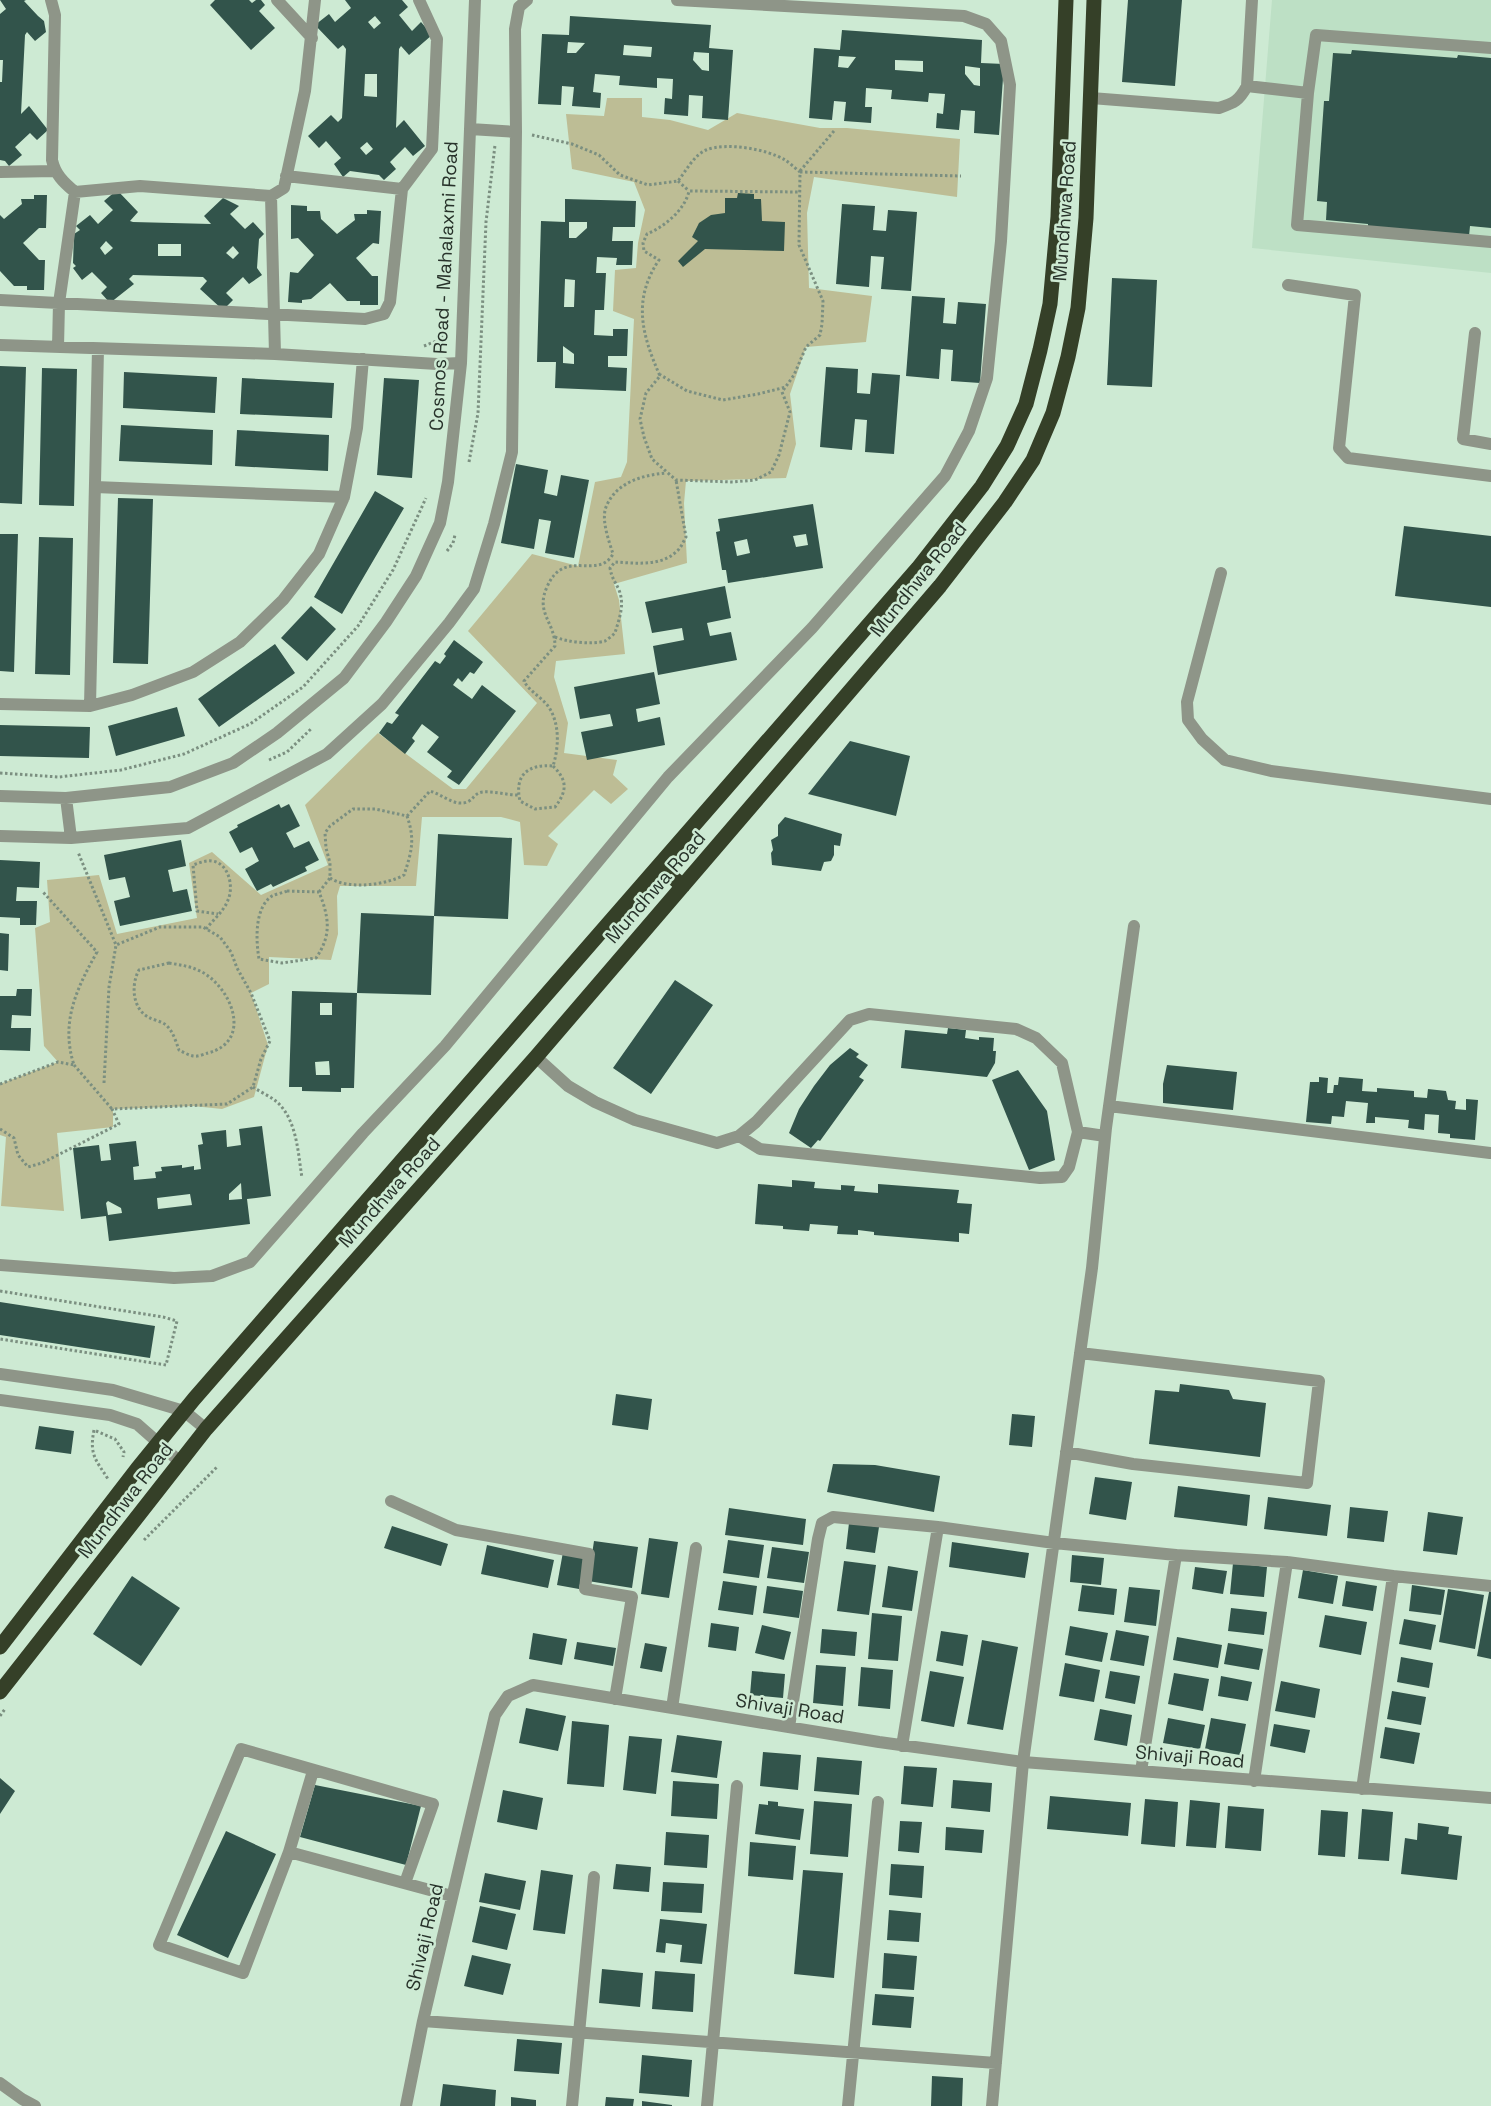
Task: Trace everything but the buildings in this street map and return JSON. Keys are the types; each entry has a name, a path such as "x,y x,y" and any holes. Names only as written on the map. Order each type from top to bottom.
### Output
{"highway":[{"name":"Mundhwa Road","path":"0,1647 184,1411 918,568 982,486 1008,446 1026,404 1050,304 1058,216 1066,0"},
{"name":"Mundhwa Road","path":"0,1692 206,1429 536,1057 940,586 1005,502 1032,460 1053,413 1068,357 1078,308 1086,218 1094,0"},
{"path":"659,866 683,886"}],"street":[{"path":"51,0 55,15 52,150 55,171 64,184 75,192 140,186 271,196 284,188 305,91 315,0"},
{"path":"277,0 312,38"},
{"path":"0,300 365,318 384,314 390,302 402,188 432,149 437,39 418,0"},
{"name":"Cosmos Road - Mahalaxmi Road","path":"0,796 66,798 170,787 233,763 277,733 344,678 386,622 416,576 440,522 448,482 461,364 475,0"},
{"path":"0,836 72,838 188,828 327,754 382,704 449,624 474,588 494,524 512,452 516,132 515,29 519,7 527,0"},
{"path":"0,1265 174,1278 212,1276 250,1262 363,1133 445,1046 668,777 812,628 946,476 969,431 987,378 1001,241 1010,84 1001,41 986,24 964,16 677,0"},
{"path":"1091,98 1219,108 1232,104 1241,97 1247,86 1252,0"},
{"path":"1491,48 1316,35 1308,94 1297,224 1491,242"},
{"path":"1247,86 1308,94"},
{"path":"470,129 516,132"},
{"path":"0,172 55,171"},
{"path":"286,176 402,188"},
{"path":"58,346 59,303 75,192"},
{"path":"271,196 275,354"},
{"path":"1288,285 1356,295 1339,448 1348,458 1491,476"},
{"path":"1476,333 1463,439 1491,444"},
{"path":"0,344 275,354 461,364"},
{"path":"90,706 98,349"},
{"path":"0,704 90,706 132,695 193,672 240,642 283,600 318,554 344,497 357,428 363,359"},
{"path":"95,486 344,497"},
{"path":"1220,573 1187,702 1188,720 1202,739 1225,760 1271,771 1491,799"},
{"path":"66,798 72,838"},
{"path":"992,2106 1023,1762 1092,1268 1105,1136 1134,926"},
{"path":"536,1057 568,1086 595,1102 635,1120 717,1143 739,1136 756,1122 850,1020 869,1014 1016,1029 1036,1038 1062,1062 1078,1132 1068,1167 1062,1177 1040,1178 760,1149 739,1136"},
{"path":"1109,1106 1490,1153"},
{"path":"1078,1132 1105,1136"},
{"path":"1066,1452 1134,1464 1307,1482 1320,1381 1080,1353"},
{"path":"0,1374 113,1390 184,1411 206,1429"},
{"path":"0,1400 110,1416 138,1424 179,1462"},
{"path":"391,1501 456,1530 589,1554 585,1589 632,1597 615,1699"},
{"path":"789,1727 818,1539 822,1523 833,1517 938,1527 1054,1543 1176,1555 1286,1562 1491,1586"},
{"path":"902,1746 938,1527"},
{"path":"672,1708 696,1548"},
{"path":"1141,1770 1176,1555"},
{"path":"1254,1781 1286,1562"},
{"path":"1362,1789 1393,1576"},
{"name":"Shivaji Road","path":"406,2106 423,2021 495,1714 508,1696 533,1686 902,1746 1023,1762 1491,1798"},
{"path":"313,1771 289,1852 243,1974 159,1946 241,1749 433,1804 405,1883"},
{"path":"707,2106 737,1786"},
{"path":"848,2106 878,1802"},
{"path":"289,1852 452,1896"},
{"path":"572,2106 594,1877"},
{"path":"423,2021 996,2063"},
{"path":"0,2083 35,2106"}],"path":[{"path":"468,468 478,413 486,222 497,130"},
{"path":"659,374 660,376 646,393 640,419 644,438 652,458 666,473 676,480 740,482 755,480 771,472 779,455 790,412 782,392 806,347 820,335 822,324 824,301 799,245 800,172 834,131"},
{"path":"516,132 572,144 599,155 620,175 648,185 678,181 692,161 706,150 724,147 747,147 784,159 800,172 961,176"},
{"path":"678,181 689,191 800,192"},
{"path":"689,191 688,197 678,211 655,230 647,234 643,243 644,252 659,260 646,284 642,301 642,323 646,344 659,374 687,391 723,400 786,387"},
{"path":"421,347 439,340 448,326"},
{"path":"553,766 558,750 553,715 542,700 528,688 524,680 555,646 555,637 542,608 542,598 550,580 563,568 573,564 601,566 608,562 613,554 605,517 606,507 621,488 634,479 650,474 666,473"},
{"path":"555,637 566,641 604,641 615,634 622,603 619,590 612,580 610,568 615,562 653,563 677,552 686,537 676,480"},
{"path":"0,773 59,777 121,770 184,754 250,724 303,687 358,626 393,570 430,490"},
{"path":"442,559 453,543 455,533"},
{"path":"260,764 287,752 314,726"},
{"path":"553,766 563,777 564,784 563,792 555,807 535,810 520,801 518,786 524,774 532,767 553,766"},
{"path":"407,816 430,791 458,802 472,800 482,792 518,795"},
{"path":"318,892 330,878 330,863 325,833 330,826 353,810 375,809 407,816"},
{"path":"330,878 338,883 370,884 393,881 404,875 413,844 412,830 407,816"},
{"path":"72,838 116,945 109,987 104,1082"},
{"path":"206,929 226,906 230,898 230,879 225,869 214,861 193,865 198,911 218,914"},
{"path":"287,891 318,892 324,906 327,922 325,946 316,958 282,963 259,959 256,942 258,924 265,903 273,896 287,891"},
{"path":"0,1128 14,1138 18,1155 28,1167 42,1163 119,1124 112,1109 74,1065 70,1052 72,1003 82,978 97,952 44,892"},
{"path":"112,1109 228,1104 253,1087 261,1059 270,1041 252,995 237,968 231,952 220,937 206,929 182,926 160,927 116,945"},
{"path":"170,963 199,970 211,977 222,988 230,1001 234,1019 233,1034 227,1044 215,1051 195,1056 179,1050 174,1036 166,1025 147,1016 138,1007 135,999 135,978 139,970 170,963"},
{"path":"0,1084 58,1062 74,1065"},
{"path":"253,1087 277,1102 290,1120 297,1143 305,1199"},
{"path":"0,1291 163,1317 177,1321 166,1365 0,1339"},
{"path":"89,1428 115,1439 124,1452 123,1461"},
{"path":"94,1430 91,1449 96,1464 110,1480 113,1474"}],"shaded area":[{"path":"1272,0 1491,0 1491,273 1252,248"},
{"path":"607,98 642,98 642,117 670,120 708,130 737,113 820,128 847,128 960,139 957,197 814,177 807,213 809,288 872,296 866,342 806,347 790,394 796,444 786,478 686,481 684,503 687,563 614,584 619,600 625,654 556,661 554,677 568,723 564,753 617,760 613,775 628,789 611,804 594,790 548,836 558,844 547,866 524,865 520,822 501,817 422,817 416,886 340,886 337,896 338,934 331,960 269,957 269,984 251,993 268,1045 254,1097 222,1109 193,1106 113,1109 113,1127 57,1133 64,1211 1,1206 6,1137 0,1135 0,1084 58,1062 44,1046 35,928 50,922 47,880 99,875 117,934 197,918 189,863 212,852 261,895 328,865 305,805 378,733 453,789 466,789 537,703 468,631 532,554 578,566 595,482 621,477 627,462 634,319 613,311 615,270 636,268 638,243 645,210 634,182 572,169 566,114 604,116"}]}
